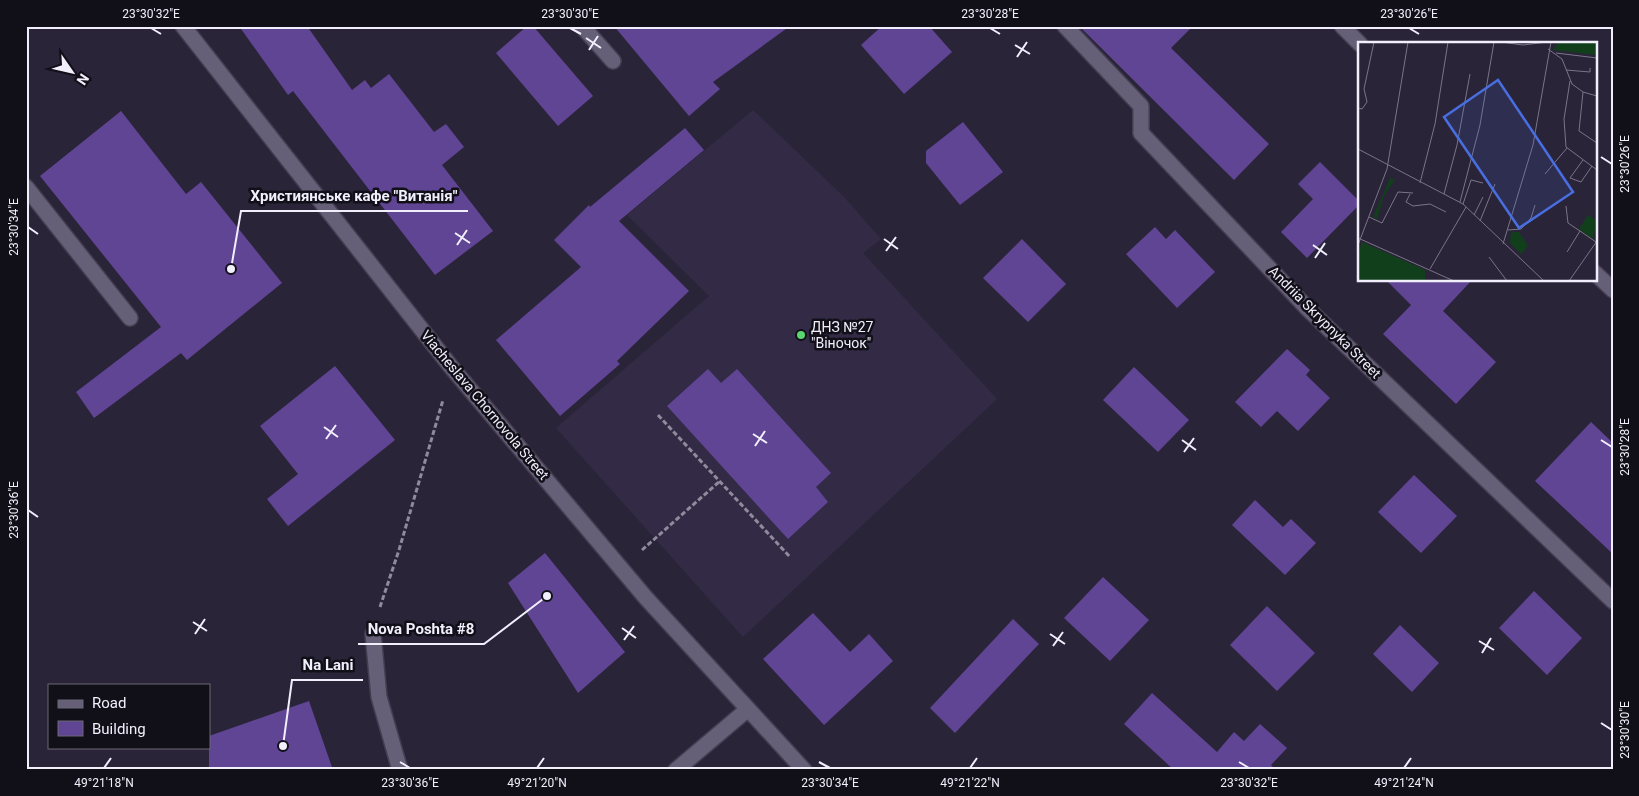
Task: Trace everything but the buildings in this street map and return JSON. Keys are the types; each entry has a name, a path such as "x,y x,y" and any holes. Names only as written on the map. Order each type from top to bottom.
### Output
{"street":[{"name":"Viacheslava Chornovola Street","path":"183,26 452,368 646,598 804,770"},
{"path":"582,26 613,61"},
{"name":"Andriia Skrypnyka Street","path":"1065,26 1141,106 1141,133 1308,309 1613,601"},
{"path":"1342,26 1358,42"},
{"path":"26,187 130,318"},
{"path":"1596,274 1613,290"},
{"path":"373,634 380,697 400,770"},
{"path":"676,770 748,709"}],"path":[{"path":"658,415 790,557"},
{"path":"373,634 380,603 400,550 435,431"},
{"path":"655,538 720,481"}],"shaded area":[{"name":"ДНЗ №27 \"Віночок\"","path":"753,110 844,197 881,239 863,253 997,399 743,637 556,428 709,296 627,215"}],"place":[{"name":"Християнське кафе \"Витанія\"","path":"231,269"},
{"name":"ДНЗ №27 \"Віночок\"","path":"801,335"},
{"name":"Nova Poshta #8","path":"547,596"},
{"name":"Na Lani","path":"283,746"}]}
